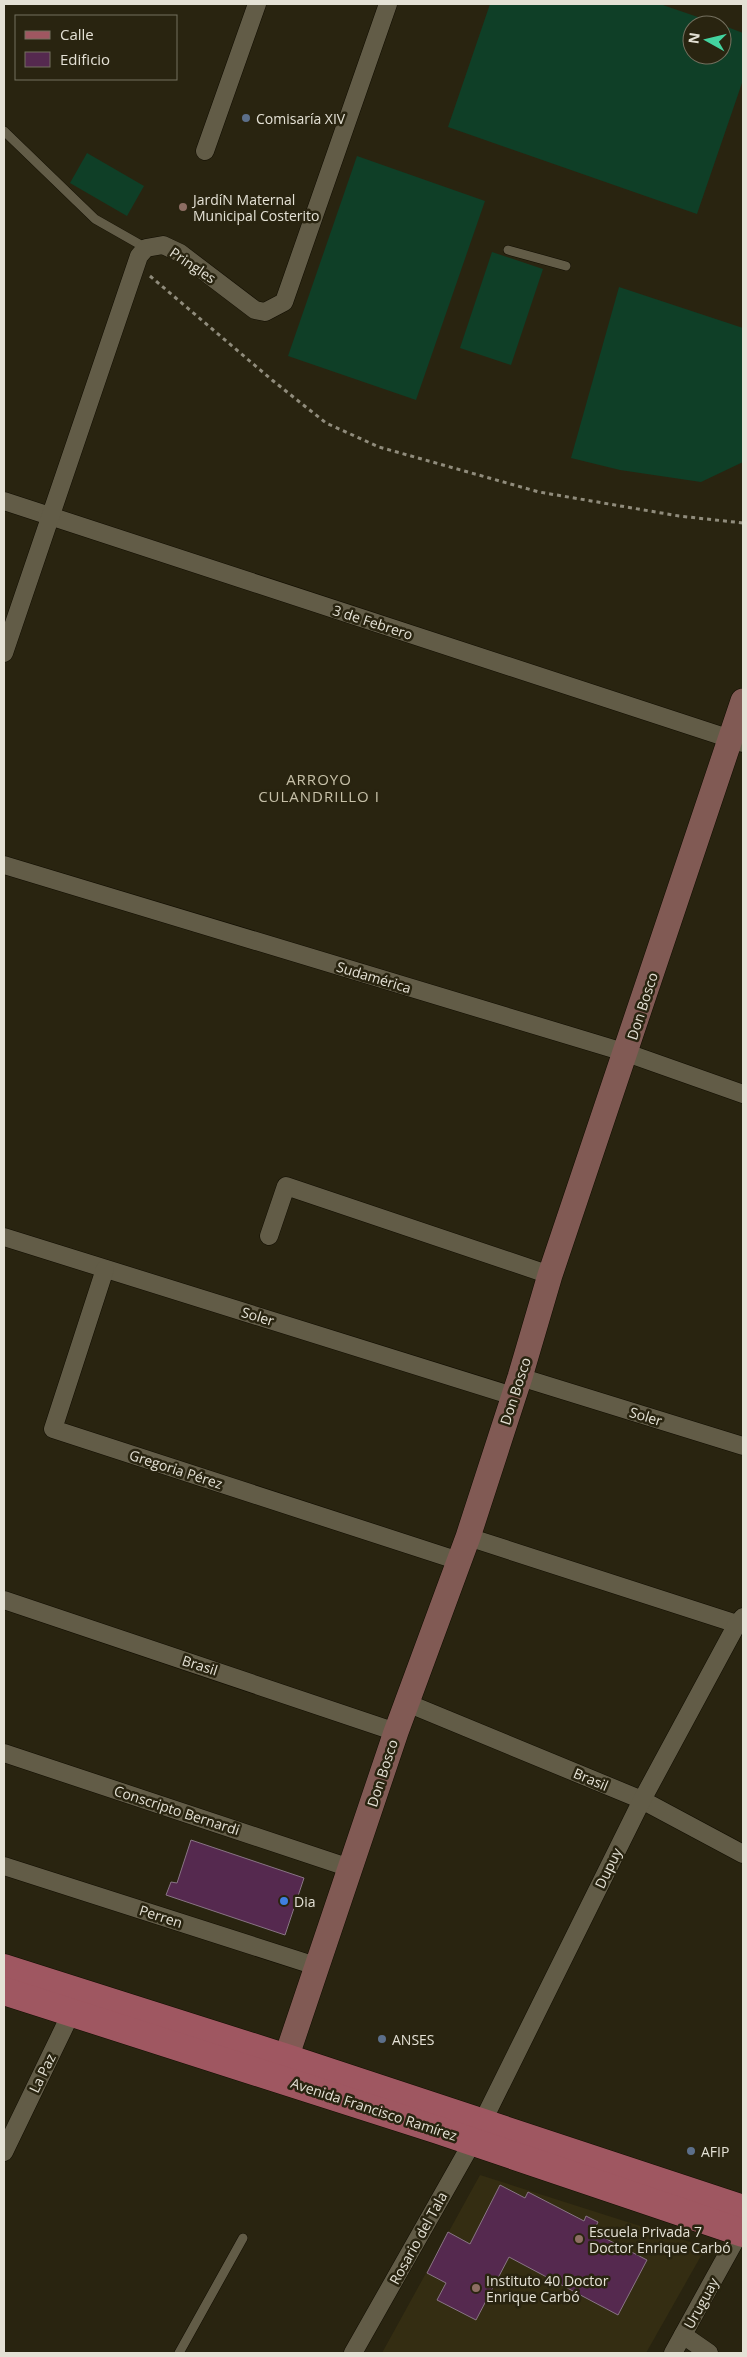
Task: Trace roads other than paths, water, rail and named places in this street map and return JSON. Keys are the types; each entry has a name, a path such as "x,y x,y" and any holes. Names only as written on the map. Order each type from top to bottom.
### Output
{"main road":[{"name":"Don Bosco","path":"283,2068 396,1732 468,1537 517,1386 550,1275 737,741 743,701"},
{"name":"Avenida Francisco Ramírez","path":"4,1968 76,2003"},
{"name":"Avenida Francisco Ramírez","path":"4,1991 76,2003 283,2068 477,2132 743,2225"}],"street":[{"path":"205,151 257,4"},
{"name":"Pringles","path":"146,248 163,246 180,253 256,310 265,312 284,302 388,4"},
{"path":"4,653 136,264 146,248"},
{"name":"3 de Febrero","path":"4,501 737,741"},
{"name":"Sudamérica","path":"4,865 627,1053 743,1094"},
{"path":"269,1236 286,1186 550,1275"},
{"name":"Soler","path":"4,1237 105,1269 517,1386 743,1446"},
{"name":"Gregoria Pérez","path":"105,1269 53,1429 459,1561"},
{"path":"468,1537 740,1621"},
{"name":"Brasil","path":"4,1600 396,1732"},
{"name":"Dupuy","path":"477,2132 642,1800 740,1621"},
{"name":"Brasil","path":"407,1703 642,1800 743,1854"},
{"name":"Conscripto Bernardi","path":"4,1753 350,1868"},
{"name":"Perren","path":"4,1866 318,1967"},
{"name":"La Paz","path":"4,2152 76,2003"},
{"name":"Rosario del Tala","path":"353,2353 477,2132"},
{"name":"Uruguay","path":"673,2353 743,2225"},
{"path":"683,2335 709,2353"}],"lane":[{"path":"4,131 95,219 146,248"},
{"path":"508,250 566,266"},
{"path":"179,2353 243,2238"}],"place":[{"name":"Comisaría XIV","path":"246,118"},
{"name":"JardíN Maternal Municipal Costerito","path":"183,207"},
{"name":"Dia","path":"284,1901"},
{"name":"ANSES","path":"382,2039"},
{"name":"AFIP","path":"691,2151"},
{"name":"Escuela Privada 7 Doctor Enrique Carbó","path":"579,2239"},
{"name":"Instituto 40 Doctor Enrique Carbó","path":"476,2288"}],"district":[{"name":"ARROYO CULANDRILLO I","path":"319,788"}]}
